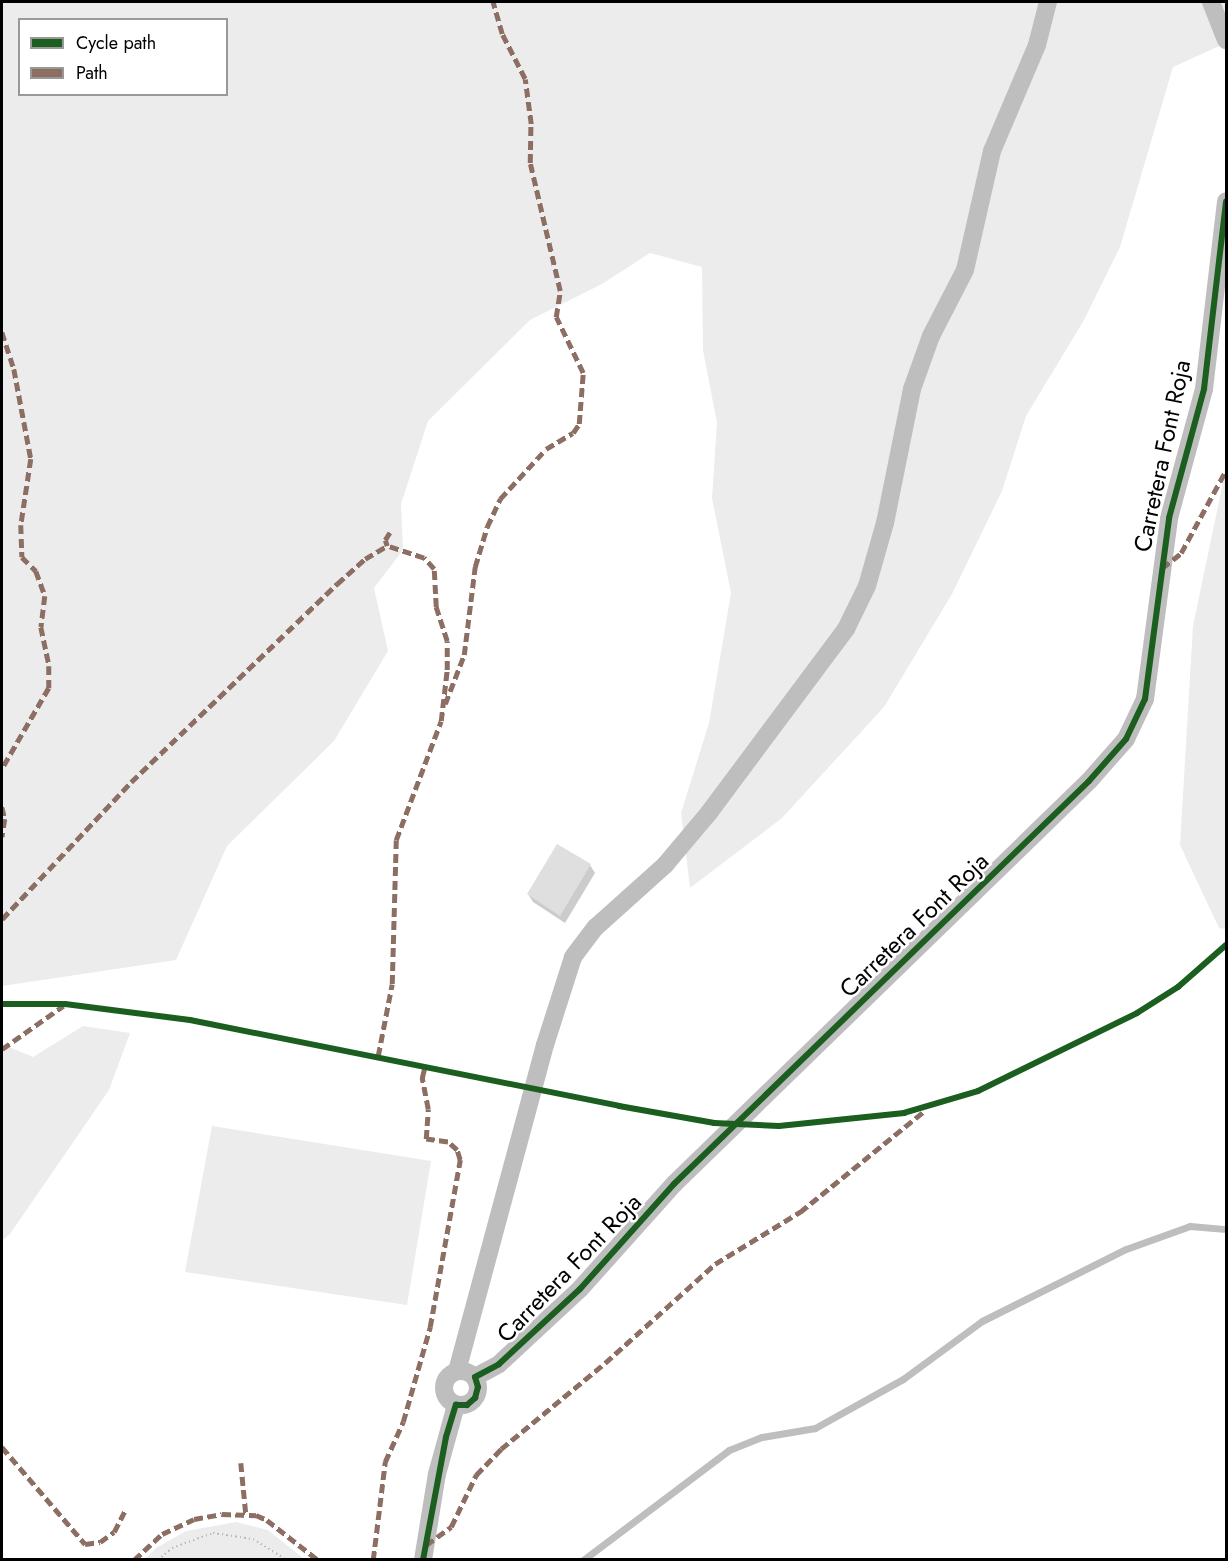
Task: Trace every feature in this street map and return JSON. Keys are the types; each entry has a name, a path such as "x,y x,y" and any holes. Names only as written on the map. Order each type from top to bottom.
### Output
{"street":[{"path":"457,1371 475,1377 478,1387 476,1398 467,1405 456,1405 447,1399 443,1388 447,1377 457,1371 544,1045 573,957 596,927 665,865 708,814 846,629 867,586 878,550 912,389 931,336 965,270 992,151 1037,45 1048,2"},
{"path":"1211,2 1227,40"},
{"name":"Carretera Font Roja","path":"475,1377 499,1364 580,1289 674,1184 1089,781 1126,739 1145,699 1169,518 1204,389 1227,201"},
{"path":"423,1560 437,1474 456,1405"}],"lane":[{"path":"583,1560 736,1446 762,1437 815,1428 903,1379 982,1321 1126,1250 1190,1226 1227,1228"}],"path":[{"path":"159,1560 172,1548 213,1533 253,1539 287,1560"}],"shaded area":[{"path":"2,2 1226,2 1226,43 1173,67 1120,247 1084,320 1026,416 1002,491 952,594 884,707 782,818 690,888 681,813 709,723 731,593 712,498 717,423 703,350 702,267 650,253 602,284 530,320 428,421 401,504 403,550 374,588 388,651 334,741 227,846 176,960 2,986"},
{"path":"1226,468 1226,929 1219,928 1180,845 1193,626"},
{"path":"83,1026 130,1033 109,1090 10,1234 2,1241 2,1044 33,1057"},
{"path":"212,1126 431,1161 407,1305 185,1272"},
{"path":"236,1522 268,1530 304,1559 145,1559 156,1548 186,1531"}],"building":[{"path":"557,844 591,864 560,916 527,894"}],"marked path":[{"path":"445,704 464,655 475,567 487,527 500,499 546,449 573,433 579,424 583,373 556,317 560,291 530,163 531,124 525,79 502,34 493,2"},
{"path":"2,332 14,369 31,459 21,525 22,557 36,571 45,596 41,627 49,666 49,688 2,769"},
{"path":"1162,568 1181,553 1226,470"},
{"path":"378,1056 392,984 396,840 441,721 447,670 447,641 436,607 434,569 424,558 387,546 385,540 390,532"},
{"path":"2,919 131,782 337,584 365,559 387,546"},
{"path":"2,807 5,819 2,837"},
{"path":"2,1049 63,1006"},
{"path":"373,1560 385,1462 403,1422 430,1327 460,1160 457,1150 448,1142 426,1139 428,1109 422,1078 425,1066"},
{"path":"426,1545 451,1527 476,1475 501,1449 605,1363 715,1264 800,1212 923,1112"},
{"path":"2,1447 85,1544 100,1542 114,1532 125,1510"},
{"path":"241,1463 246,1514"},
{"path":"134,1560 162,1534 194,1519 222,1514 256,1515 267,1520 318,1560"}],"cycle path":[{"path":"423,1560 446,1437 456,1405 467,1405 475,1398 478,1387 475,1377 499,1364 580,1289 674,1184 1089,781 1126,739 1145,699 1169,518 1204,389 1226,201"},
{"path":"2,1004 65,1004 190,1020 619,1106 714,1123 779,1126 904,1113 978,1091 1137,1013 1178,987 1226,945"}]}
